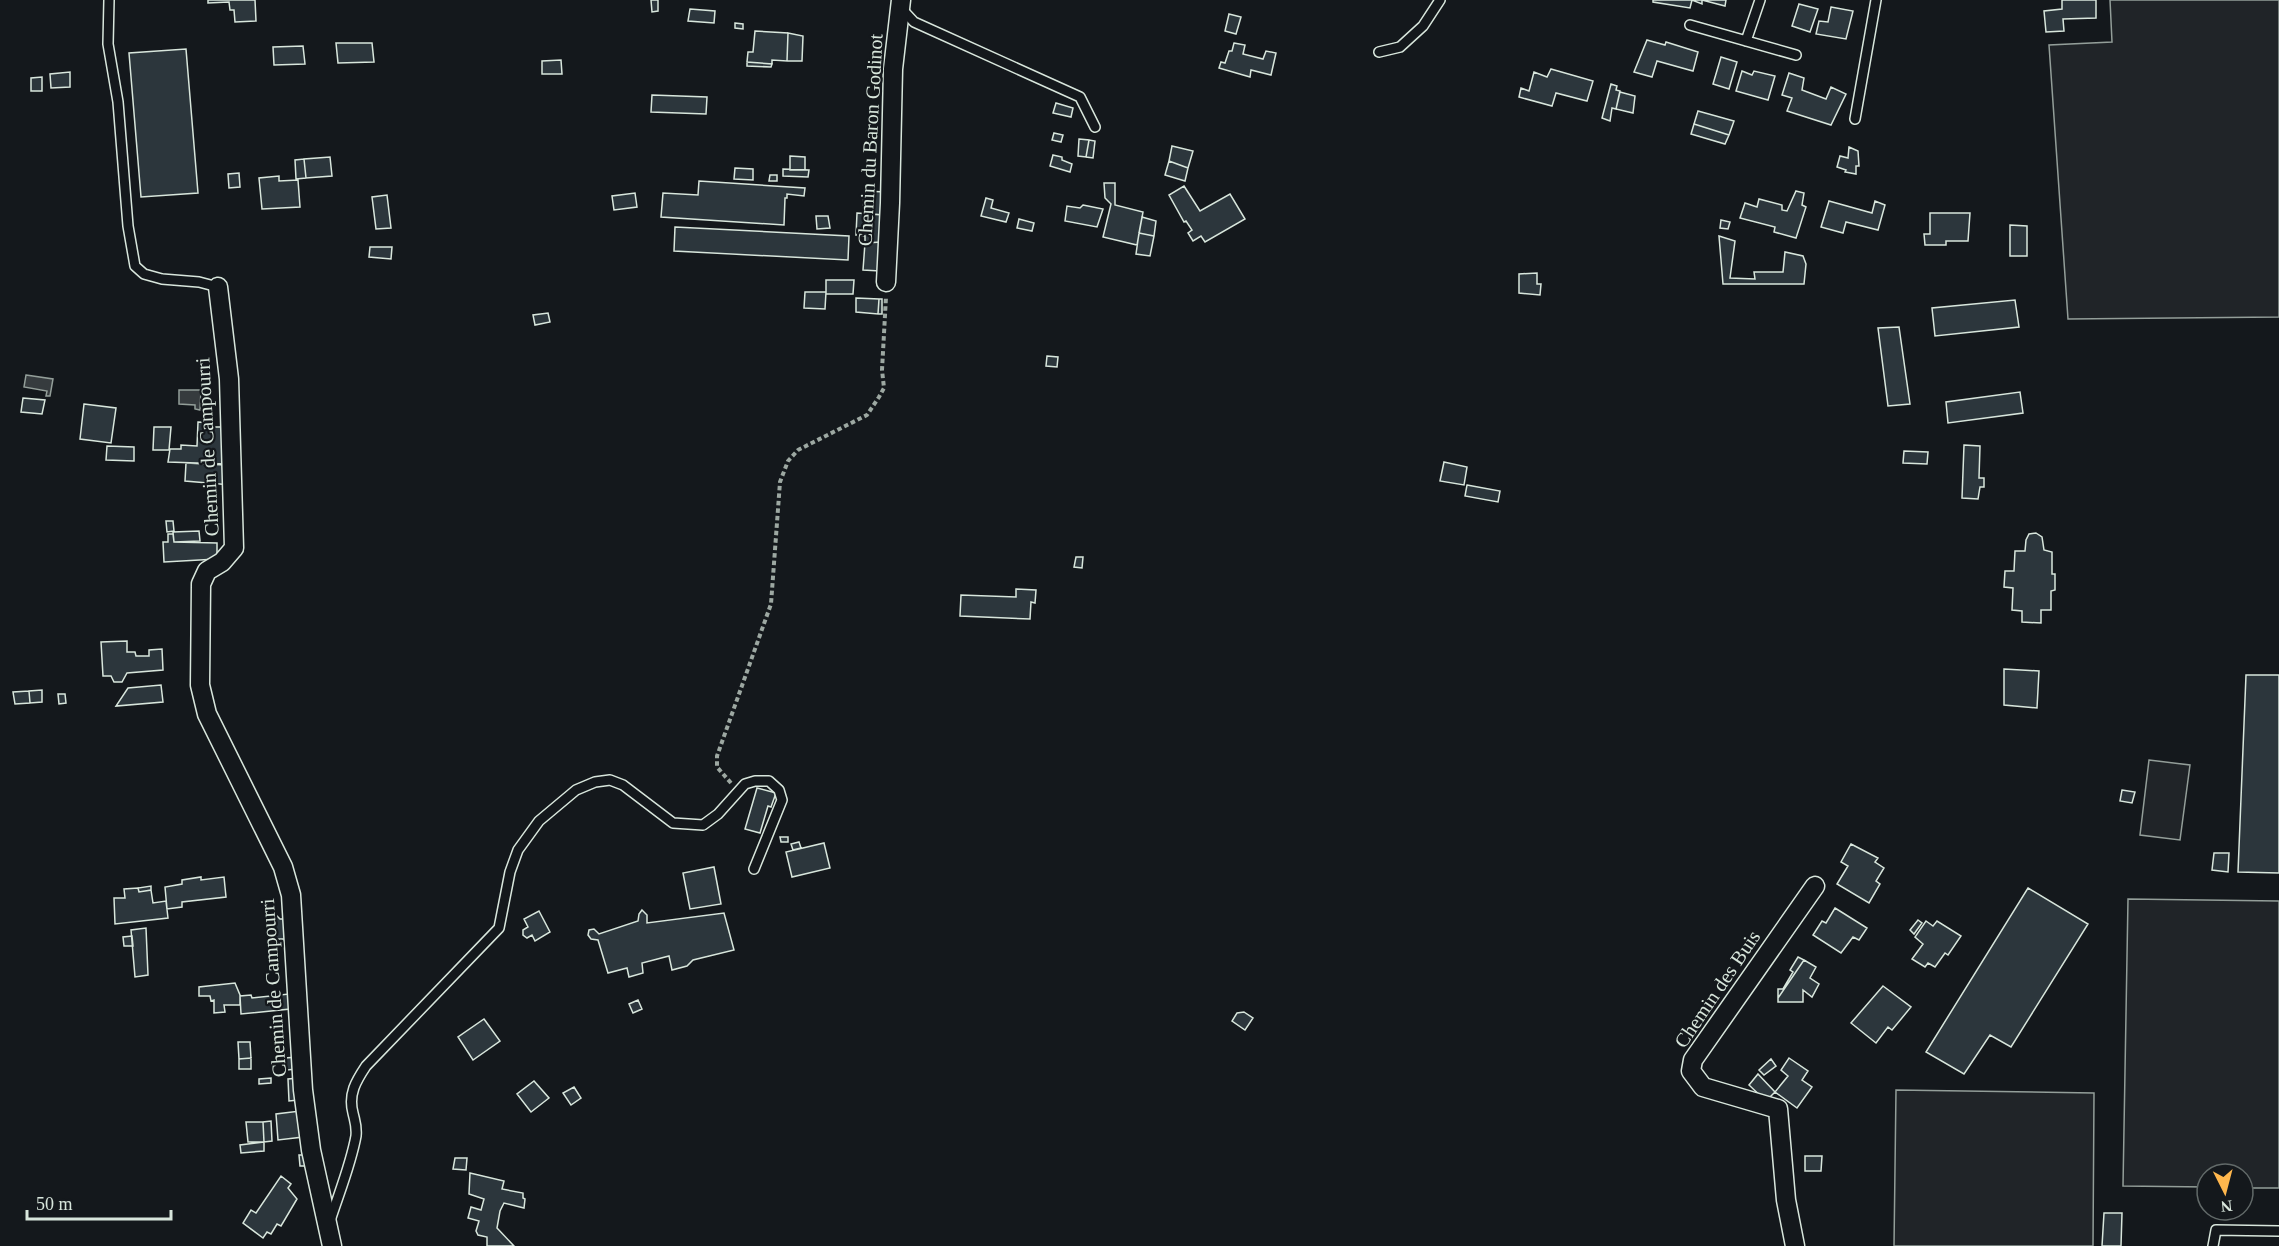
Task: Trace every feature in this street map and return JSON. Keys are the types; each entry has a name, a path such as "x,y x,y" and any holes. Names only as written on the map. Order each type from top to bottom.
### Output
{"street":[{"name":"Chemin du Baron Godinot","path":"886,282 892,69 901,4"},
{"name":"Chemin de Campourri","path":"218,287 229,379 234,548 222,562 207,571 201,584 200,685 207,714 283,867 291,895 303,1090 311,1150 332,1246"},
{"name":"Chemin des Buis","path":"1796,1246 1786,1200 1778,1108 1703,1088 1691,1071 1692,1060 1815,886"}],"lane":[{"name":"Chemin de Campourri","path":"109,0 108,44 118,102 128,226 135,267 144,274 162,279 199,282 218,287"},
{"path":"1379,52 1400,47 1423,26 1440,0"},
{"path":"1746,41 1760,0"},
{"path":"1856,119 1876,0"},
{"path":"901,4 914,22 1080,97 1095,127"},
{"path":"1690,25 1796,55"},
{"path":"328,1226 355,1139 357,1125 351,1098 355,1082 366,1065 499,928 510,872 519,850 540,821 576,790 596,782 610,780 623,785 673,823 704,825 718,814 745,784 769,781 779,790 782,800 754,869"},
{"path":"2213,1246 2216,1230 2279,1231"}],"path":[{"path":"739,790 717,766 717,756 771,604 780,482 788,461 798,450 867,416 879,398 884,388 882,370 886,282"}],"shaded area":[{"path":"2110,0 2279,0 2279,317 2068,319 2049,45 2112,42"},
{"path":"26,375 53,379 50,396 46,396 47,391 24,387"},
{"path":"179,390 201,390 200,410 195,409 195,405 179,404"},
{"path":"2149,760 2190,765 2180,840 2140,835"},
{"path":"2128,899 2279,901 2279,1188 2255,1188 2255,1162 2195,1162 2195,1187 2123,1186"},
{"path":"1896,1090 2094,1093 2093,1246 1894,1246"}],"building":[{"path":"208,0 255,0 256,21 235,22 234,10 230,10 229,2 208,3"},
{"path":"651,0 658,0 658,11 652,12"},
{"path":"1653,0 1692,0 1690,8 1653,2"},
{"path":"1702,0 1726,0 1725,6"},
{"path":"2062,0 2096,0 2096,18 2063,19 2064,31 2046,32 2044,11 2062,9"},
{"path":"1799,4 1818,9 1810,32 1792,26"},
{"path":"1831,7 1853,11 1846,39 1816,34 1819,21 1828,22"},
{"path":"690,9 715,11 714,23 688,21"},
{"path":"1229,14 1241,17 1236,34 1225,31"},
{"path":"735,23 743,24 743,29 735,28"},
{"path":"755,31 788,33 787,61 772,60 772,64 747,62 748,52 753,52"},
{"path":"788,33 803,36 802,61 787,61"},
{"path":"1647,40 1665,45 1666,42 1698,52 1693,71 1657,61 1652,77 1634,72"},
{"path":"336,43 372,43 374,62 338,63"},
{"path":"1234,43 1245,45 1243,54 1263,59 1266,51 1276,53 1271,75 1251,70 1250,77 1219,68 1221,62 1225,63"},
{"path":"303,46 305,64 274,65 273,47"},
{"path":"186,49 198,193 141,197 129,53"},
{"path":"1721,57 1737,62 1729,89 1713,84"},
{"path":"561,60 562,74 542,74 542,61"},
{"path":"747,62 772,64 771,67 747,66"},
{"path":"1551,69 1593,81 1587,101 1556,93 1552,106 1519,97 1521,88 1529,91 1534,72 1547,77"},
{"path":"1742,71 1752,75 1754,71 1775,76 1768,100 1736,91"},
{"path":"70,72 70,87 51,88 50,74"},
{"path":"1789,73 1804,78 1802,90 1826,99 1831,87 1846,94 1831,125 1787,111 1792,98 1782,95"},
{"path":"42,77 42,91 31,91 31,78"},
{"path":"1611,84 1617,86 1616,90 1620,91 1616,109 1612,108 1610,121 1602,118"},
{"path":"1620,92 1635,96 1633,113 1616,109"},
{"path":"652,95 707,97 706,114 651,112"},
{"path":"1056,103 1073,108 1071,117 1053,113"},
{"path":"1698,111 1734,121 1729,135 1694,124"},
{"path":"1694,124 1729,135 1725,144 1691,134"},
{"path":"1054,133 1063,135 1061,142 1052,140"},
{"path":"1079,139 1089,140 1086,157 1078,156"},
{"path":"1089,140 1095,141 1093,158 1086,157"},
{"path":"1172,146 1193,151 1188,168 1169,161"},
{"path":"1849,147 1858,151 1859,166 1856,166 1856,174 1845,172 1846,170 1837,167 1840,156 1848,158"},
{"path":"1053,155 1062,157 1062,160 1072,164 1070,172 1050,166"},
{"path":"790,156 805,157 805,170 790,170"},
{"path":"330,157 332,176 306,178 304,159"},
{"path":"304,159 306,178 296,179 295,160"},
{"path":"1169,161 1188,168 1185,181 1165,175"},
{"path":"735,168 753,169 753,180 734,179"},
{"path":"783,169 809,170 808,177 783,176"},
{"path":"239,173 240,187 229,188 228,174"},
{"path":"770,175 777,175 777,181 769,181"},
{"path":"279,176 279,181 298,180 300,207 262,209 259,178"},
{"path":"699,181 805,188 804,196 787,194 784,225 661,217 663,193 698,195"},
{"path":"1104,183 1115,183 1115,205 1143,212 1137,245 1103,237 1111,204 1105,198"},
{"path":"1184,186 1200,211 1230,194 1245,219 1205,242 1201,236 1193,241 1188,233 1192,230 1186,221 1184,222 1169,195"},
{"path":"864,191 886,192 883,215 863,213"},
{"path":"1796,191 1804,193 1802,205 1806,207 1796,238 1774,232 1775,227 1740,218 1745,203 1757,207 1759,199 1782,205 1782,210 1787,211"},
{"path":"635,193 637,207 614,210 612,196"},
{"path":"387,195 391,228 376,229 372,197"},
{"path":"986,198 993,200 991,208 1009,213 1006,222 981,216"},
{"path":"1829,201 1872,213 1875,201 1885,205 1878,230 1846,222 1843,233 1821,227"},
{"path":"1083,205 1103,209 1097,227 1065,221 1067,206 1080,208"},
{"path":"857,213 883,215 881,242 865,243 865,236 856,235"},
{"path":"1930,213 1970,213 1968,241 1946,241 1946,245 1925,245 1924,234 1930,234"},
{"path":"816,216 828,216 830,228 817,229"},
{"path":"1142,217 1156,221 1154,236 1139,233"},
{"path":"1019,219 1034,223 1032,231 1017,228"},
{"path":"1721,220 1730,222 1728,229 1720,228"},
{"path":"2010,225 2027,226 2027,256 2010,256"},
{"path":"675,227 849,236 848,260 674,251"},
{"path":"1139,233 1154,236 1150,256 1136,254"},
{"path":"1719,236 1735,241 1730,278 1755,279 1754,272 1783,272 1785,252 1803,256 1806,264 1804,284 1723,284"},
{"path":"881,242 880,271 863,270 865,243"},
{"path":"370,247 392,247 391,259 369,257"},
{"path":"1537,273 1537,284 1541,284 1540,295 1519,293 1519,274"},
{"path":"826,280 854,280 853,294 826,294"},
{"path":"805,292 826,292 825,309 804,308"},
{"path":"856,298 879,299 878,314 856,312"},
{"path":"879,299 882,299 882,314 878,314"},
{"path":"2015,300 2019,327 1935,336 1932,308"},
{"path":"548,313 550,322 535,325 533,315"},
{"path":"1899,327 1910,404 1888,406 1878,328"},
{"path":"1047,356 1058,357 1057,367 1046,366"},
{"path":"2020,392 2023,413 1948,423 1946,402"},
{"path":"23,398 45,400 42,414 21,412"},
{"path":"84,404 116,408 111,443 80,439"},
{"path":"198,422 214,423 214,427 228,427 226,464 168,462 170,449 181,449 181,445 197,446"},
{"path":"154,427 171,427 169,450 153,450"},
{"path":"1964,445 1980,446 1979,478 1984,478 1984,487 1980,487 1978,499 1962,498"},
{"path":"107,446 134,447 134,461 106,460"},
{"path":"1904,451 1928,452 1927,464 1903,463"},
{"path":"1444,462 1467,467 1464,485 1440,481"},
{"path":"186,463 225,465 231,485 185,481"},
{"path":"1467,485 1500,491 1498,502 1465,496"},
{"path":"166,521 173,521 174,531 167,532"},
{"path":"199,531 200,541 174,542 173,532"},
{"path":"2036,533 2042,537 2044,550 2052,552 2052,574 2055,574 2055,590 2051,591 2051,610 2041,610 2041,623 2022,622 2022,611 2012,610 2013,588 2004,587 2005,571 2014,571 2015,551 2025,551 2029,534"},
{"path":"168,534 173,534 174,542 217,543 217,559 164,562 163,542 168,542"},
{"path":"1076,557 1083,557 1082,568 1074,567"},
{"path":"1016,589 1036,590 1035,603 1031,602 1030,619 960,616 961,595 1016,597"},
{"path":"127,641 127,652 135,652 136,656 149,656 149,650 162,649 163,670 127,673 122,682 114,682 111,676 103,676 101,642"},
{"path":"2004,669 2039,671 2037,708 2004,705"},
{"path":"2246,675 2279,675 2279,873 2238,872"},
{"path":"161,685 163,702 116,706 128,688"},
{"path":"42,690 42,702 30,703 29,691"},
{"path":"29,691 30,703 15,704 13,692"},
{"path":"58,694 65,694 66,703 59,704"},
{"path":"757,788 776,793 771,807 768,806 760,833 745,829"},
{"path":"2122,790 2135,792 2132,803 2120,801"},
{"path":"780,837 788,837 788,842 781,842"},
{"path":"799,842 801,848 793,850 791,844"},
{"path":"824,843 830,868 792,877 786,852"},
{"path":"1851,844 1878,858 1875,862 1884,868 1876,881 1880,884 1869,903 1837,884 1848,866 1841,862"},
{"path":"2214,853 2229,853 2228,872 2212,870"},
{"path":"714,867 721,904 690,909 683,873"},
{"path":"201,877 201,880 224,877 226,897 182,902 182,907 167,909 165,887 182,884 182,880"},
{"path":"151,886 151,890 139,892 138,888"},
{"path":"138,888 139,892 151,890 153,903 166,901 168,918 115,924 114,898 125,898 124,889"},
{"path":"2028,888 2088,924 2011,1047 1990,1035 1964,1074 1926,1052"},
{"path":"1835,908 1867,928 1859,940 1853,937 1841,953 1813,935 1822,921 1826,923"},
{"path":"642,910 647,915 647,923 724,913 734,950 693,960 687,966 672,970 669,956 642,963 643,973 629,977 627,968 608,973 598,940 591,939 588,935 589,930 594,929 599,934 638,921"},
{"path":"539,911 550,932 535,941 532,935 527,938 523,935 523,930 528,927 524,919"},
{"path":"274,913 280,919 289,919 290,939 276,939"},
{"path":"1918,920 1922,923 1914,934 1910,930"},
{"path":"1926,921 1933,926 1937,921 1961,936 1948,955 1945,953 1935,967 1928,963 1925,967 1912,959 1923,944 1915,937"},
{"path":"146,928 148,975 135,977 131,930"},
{"path":"132,936 133,946 124,946 123,937"},
{"path":"1798,957 1804,960 1778,998 1778,989 1783,989 1793,972 1790,970"},
{"path":"1804,960 1816,967 1810,978 1819,984 1812,997 1803,990 1803,1002 1778,1002 1778,998"},
{"path":"235,983 240,995 240,1005 224,1005 225,1012 214,1013 214,1000 211,1001 210,996 199,996 199,987"},
{"path":"1883,986 1911,1007 1892,1030 1888,1027 1876,1043 1851,1023"},
{"path":"289,994 290,1009 241,1014 240,996 251,995 252,998"},
{"path":"638,1000 642,1009 633,1013 629,1004"},
{"path":"1244,1012 1253,1018 1245,1030 1232,1021 1237,1013"},
{"path":"484,1019 500,1041 473,1060 458,1037"},
{"path":"238,1042 250,1042 251,1058 239,1059"},
{"path":"297,1057 298,1069 286,1070 285,1058"},
{"path":"251,1058 251,1069 239,1069 239,1059"},
{"path":"1789,1058 1808,1071 1802,1080 1812,1087 1797,1108 1775,1092 1788,1076 1781,1070"},
{"path":"1771,1059 1776,1066 1764,1075 1759,1070"},
{"path":"1758,1074 1775,1092 1766,1101 1749,1085"},
{"path":"271,1078 271,1083 259,1084 259,1079"},
{"path":"298,1078 298,1100 289,1101 288,1079"},
{"path":"534,1081 549,1098 531,1112 517,1094"},
{"path":"574,1087 581,1098 571,1105 563,1093"},
{"path":"300,1111 303,1137 278,1140 276,1114"},
{"path":"271,1121 272,1141 264,1142 263,1122"},
{"path":"246,1122 263,1122 264,1142 248,1142"},
{"path":"264,1142 264,1151 241,1153 240,1145"},
{"path":"299,1155 308,1155 308,1166 300,1166"},
{"path":"1805,1156 1822,1156 1821,1171 1805,1171"},
{"path":"455,1158 467,1158 466,1170 453,1169"},
{"path":"470,1173 504,1181 502,1189 523,1193 524,1208 504,1203 497,1228 514,1246 487,1246 487,1237 478,1235 476,1231 479,1221 468,1218 471,1207 481,1210 484,1199 469,1194"},
{"path":"281,1176 291,1184 288,1188 297,1199 281,1226 277,1224 271,1234 267,1232 263,1238 243,1223 251,1210 256,1213"},
{"path":"2104,1213 2122,1213 2121,1246 2102,1246"}]}
